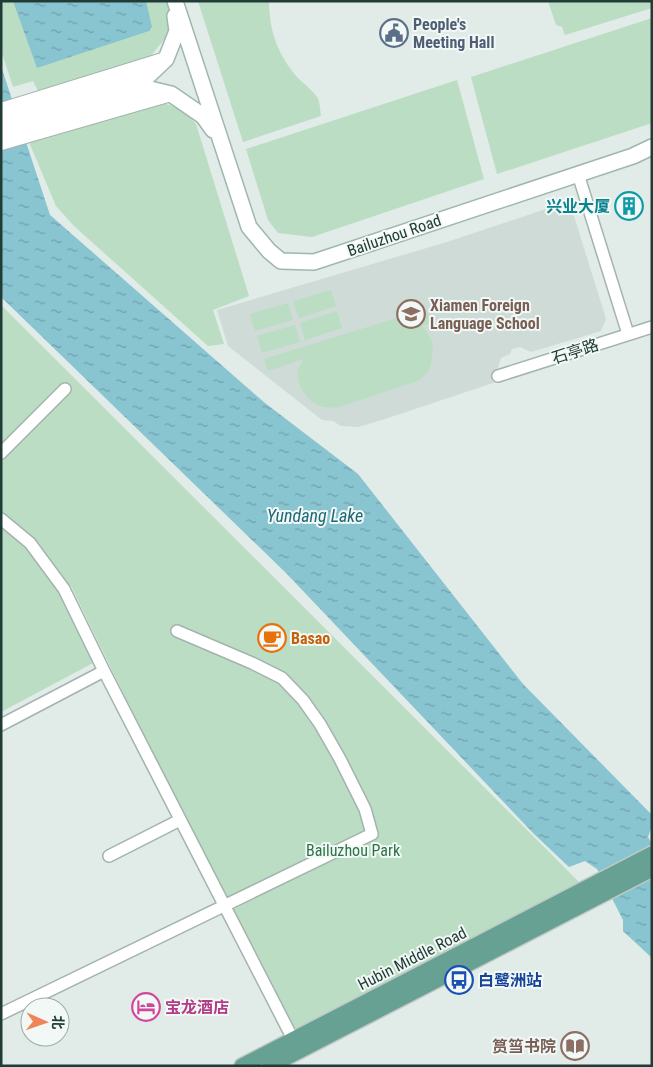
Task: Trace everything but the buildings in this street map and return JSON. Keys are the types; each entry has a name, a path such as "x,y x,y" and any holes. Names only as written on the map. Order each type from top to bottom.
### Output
{"main road":[{"path":"1,122 24,120 147,77 166,59 177,31 174,1"},
{"name":"Bailuzhou Road","path":"174,1 249,227 269,252 281,261 314,262 633,156"},
{"name":"Bailuzhou Road","path":"24,120 150,89 171,94 203,116 222,144"},
{"path":"1,136 24,120"},
{"path":"633,156 652,147"},
{"path":"633,156 652,155"},
{"path":"601,888 652,854"},
{"path":"601,888 652,869"},
{"name":"Hubin Middle Road","path":"242,1066 296,1045 601,888"},
{"name":"Hubin Middle Road","path":"270,1066 296,1045"}],"street":[{"path":"1,110 24,120 1,144"},
{"path":"578,174 628,334"},
{"name":"石亭路","path":"498,376 652,326"},
{"path":"1,453 65,389"},
{"path":"1,519 30,543 64,588 223,906 296,1045"},
{"path":"1,1014 372,834 365,809 332,745 303,700 282,678 177,631"},
{"path":"1,725 104,671"},
{"path":"109,856 180,820"}],"shaded area":[{"name":"Xiamen Foreign Language School","path":"552,207 574,216 606,319 601,331 531,352 520,347 512,349 510,354 501,358 497,371 493,373 496,382 358,427 341,426 333,421 322,420 228,346 217,310 447,242"}],"green space":[{"path":"1,1 168,1 171,24 167,36 149,58 39,93 33,81 13,87 1,50"},
{"path":"198,1 269,1 270,20 278,47 295,75 317,97 321,116 243,142"},
{"path":"548,1 652,1 652,8 565,35 562,27 556,25"},
{"path":"652,18 652,123 497,174 471,77"},
{"path":"457,80 484,179 312,237 278,233 268,220 246,149"},
{"path":"160,102 182,109 196,124 249,296 213,310 224,344 208,346 74,226 56,206 29,142"},
{"path":"331,290 336,306 299,318 293,301"},
{"path":"288,303 293,320 255,331 250,314"},
{"name":"Bailuzhou Park","path":"1,305 579,882 292,1040 72,588 38,542 1,518"},
{"path":"426,309 431,323 422,326 433,345 431,364 427,373 419,380 339,407 327,407 312,401 299,384 297,375 303,359 268,371 264,359"},
{"path":"337,311 342,328 305,340 300,323"},
{"path":"295,325 300,342 262,353 257,336"},
{"path":"1,526 17,537 60,589 95,662 1,712"}],"water":[{"path":"13,1 146,1 152,27 149,31 37,68"},
{"name":"Yundang Lake","path":"1,66 50,215 265,403 358,474 523,684 652,815 652,826 648,837 652,844 652,958 623,931 623,920 597,869 585,861 569,867 534,834 286,573 1,297"}],"place":[{"name":"People's Meeting Hall","path":"394,33"},
{"name":"兴业大厦","path":"629,206"},
{"name":"Xiamen Foreign Language School","path":"411,314"},
{"name":"Basao","path":"272,638"},
{"name":"白鹭洲站","path":"459,980"},
{"name":"宝龙酒店","path":"146,1007"},
{"name":"筼筜书院","path":"575,1046"}]}
